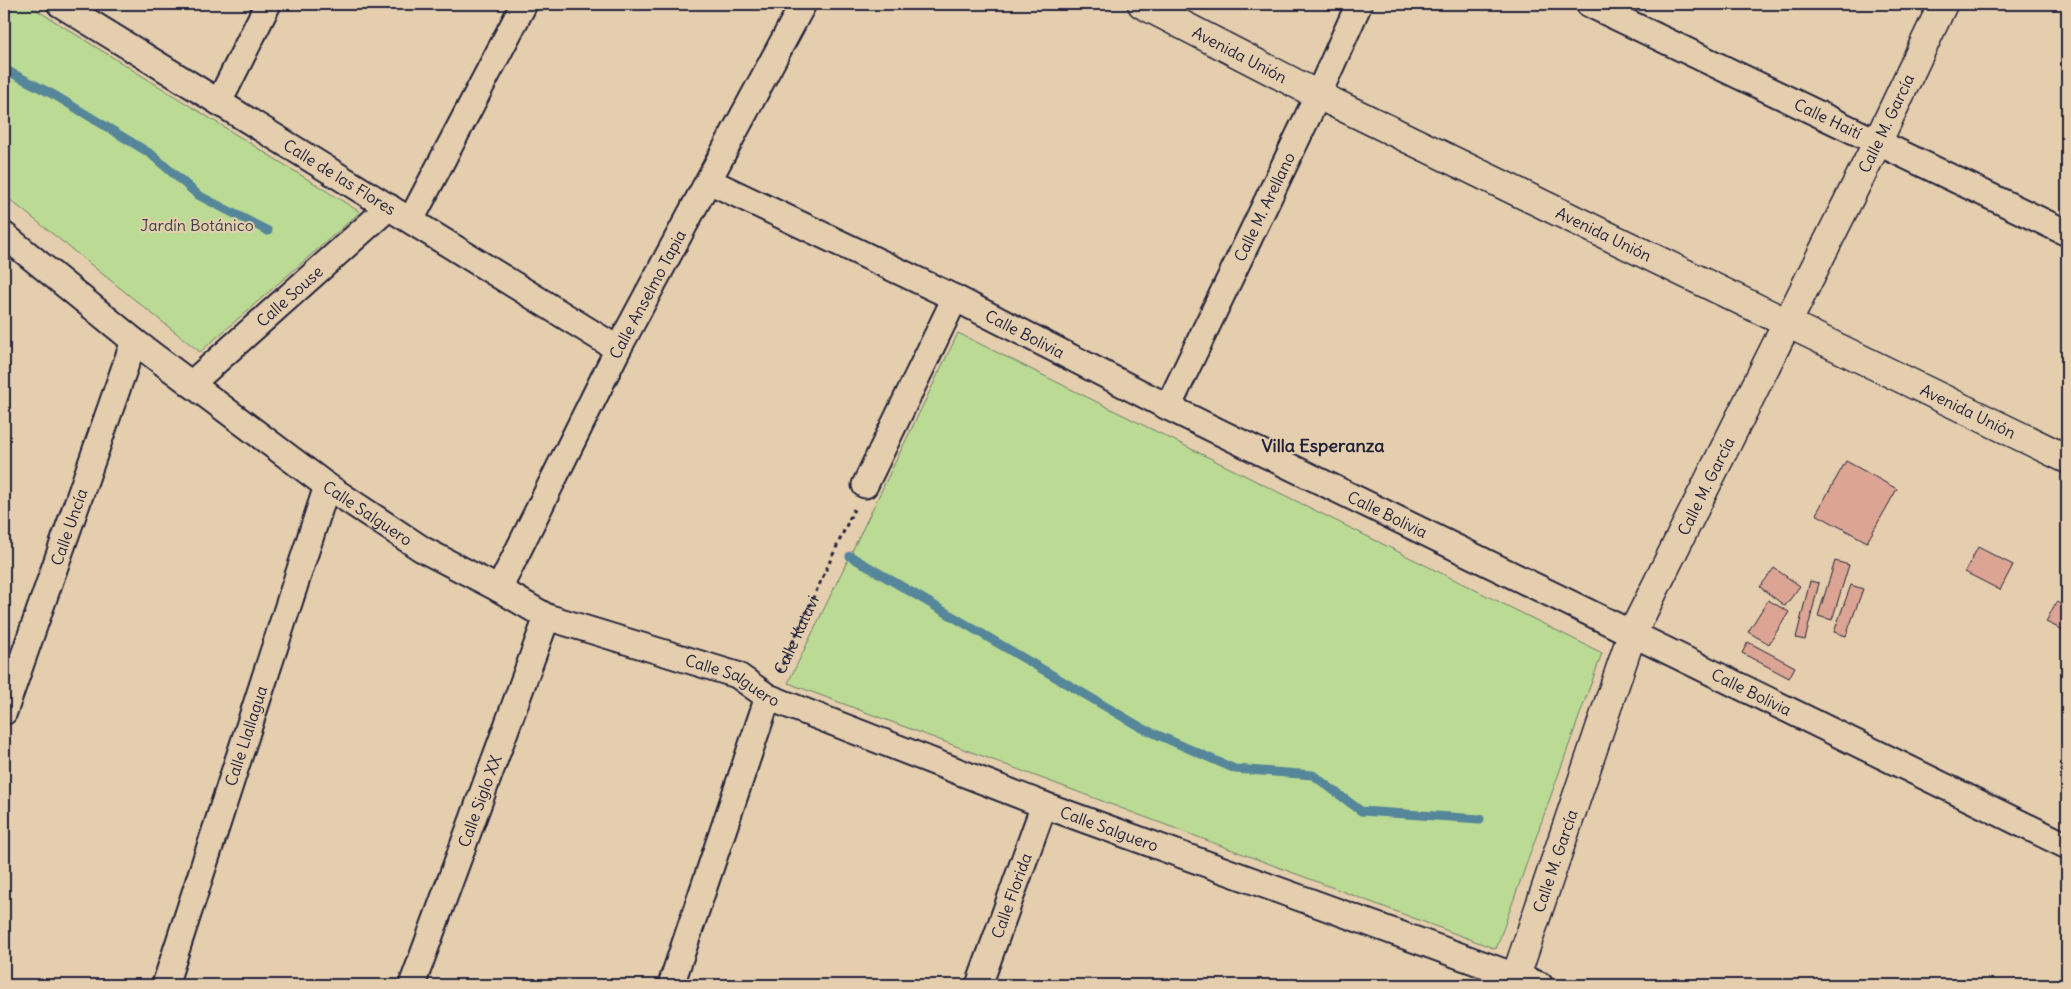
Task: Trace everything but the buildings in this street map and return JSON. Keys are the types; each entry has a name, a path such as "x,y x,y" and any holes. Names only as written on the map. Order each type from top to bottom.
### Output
{"street":[{"name":"Calle de las Flores","path":"60,4 618,349"},
{"path":"219,102 268,4"},
{"path":"411,220 524,4"},
{"name":"Calle Anselmo Tapia","path":"499,589 618,349 803,4"},
{"name":"Avenida Unión","path":"1142,4 1318,94 1788,321 2067,460"},
{"name":"Calle M. Arellano","path":"1168,407 1359,4"},
{"name":"Calle Haití","path":"1589,4 2067,233"},
{"name":"Calle M. García","path":"1523,983 1632,634 1878,141 1942,4"},
{"name":"Calle Bolivia","path":"709,181 955,298 1168,407 2067,846"},
{"name":"Calle Souse","path":"191,384 389,207"},
{"name":"Calle Salguero","path":"4,235 134,340 327,486 422,549 547,616 737,675 768,697 1044,805 1523,983"},
{"path":"865,485 955,298"},
{"name":"Calle Uncía","path":"4,712 134,340"},
{"name":"Calle Llallagua","path":"165,985 327,486"},
{"name":"Calle Siglo XX","path":"412,985 547,616"},
{"path":"671,985 768,697"},
{"name":"Calle Florida","path":"979,985 1044,805"}],"path":[{"name":"Calle Katavi","path":"768,697 865,485"}],"green space":[{"name":"Jardín Botánico","path":"4,4 27,4 360,212 200,352 4,195"},
{"path":"958,333 1602,653 1496,949 788,683"}],"waterway":[{"path":"4,69 56,96 151,154 198,195 268,231"},
{"path":"850,556 1142,728 1235,769 1313,775 1361,811 1480,819"}],"district":[{"name":"Villa Esperanza","path":"1323,446"}]}
